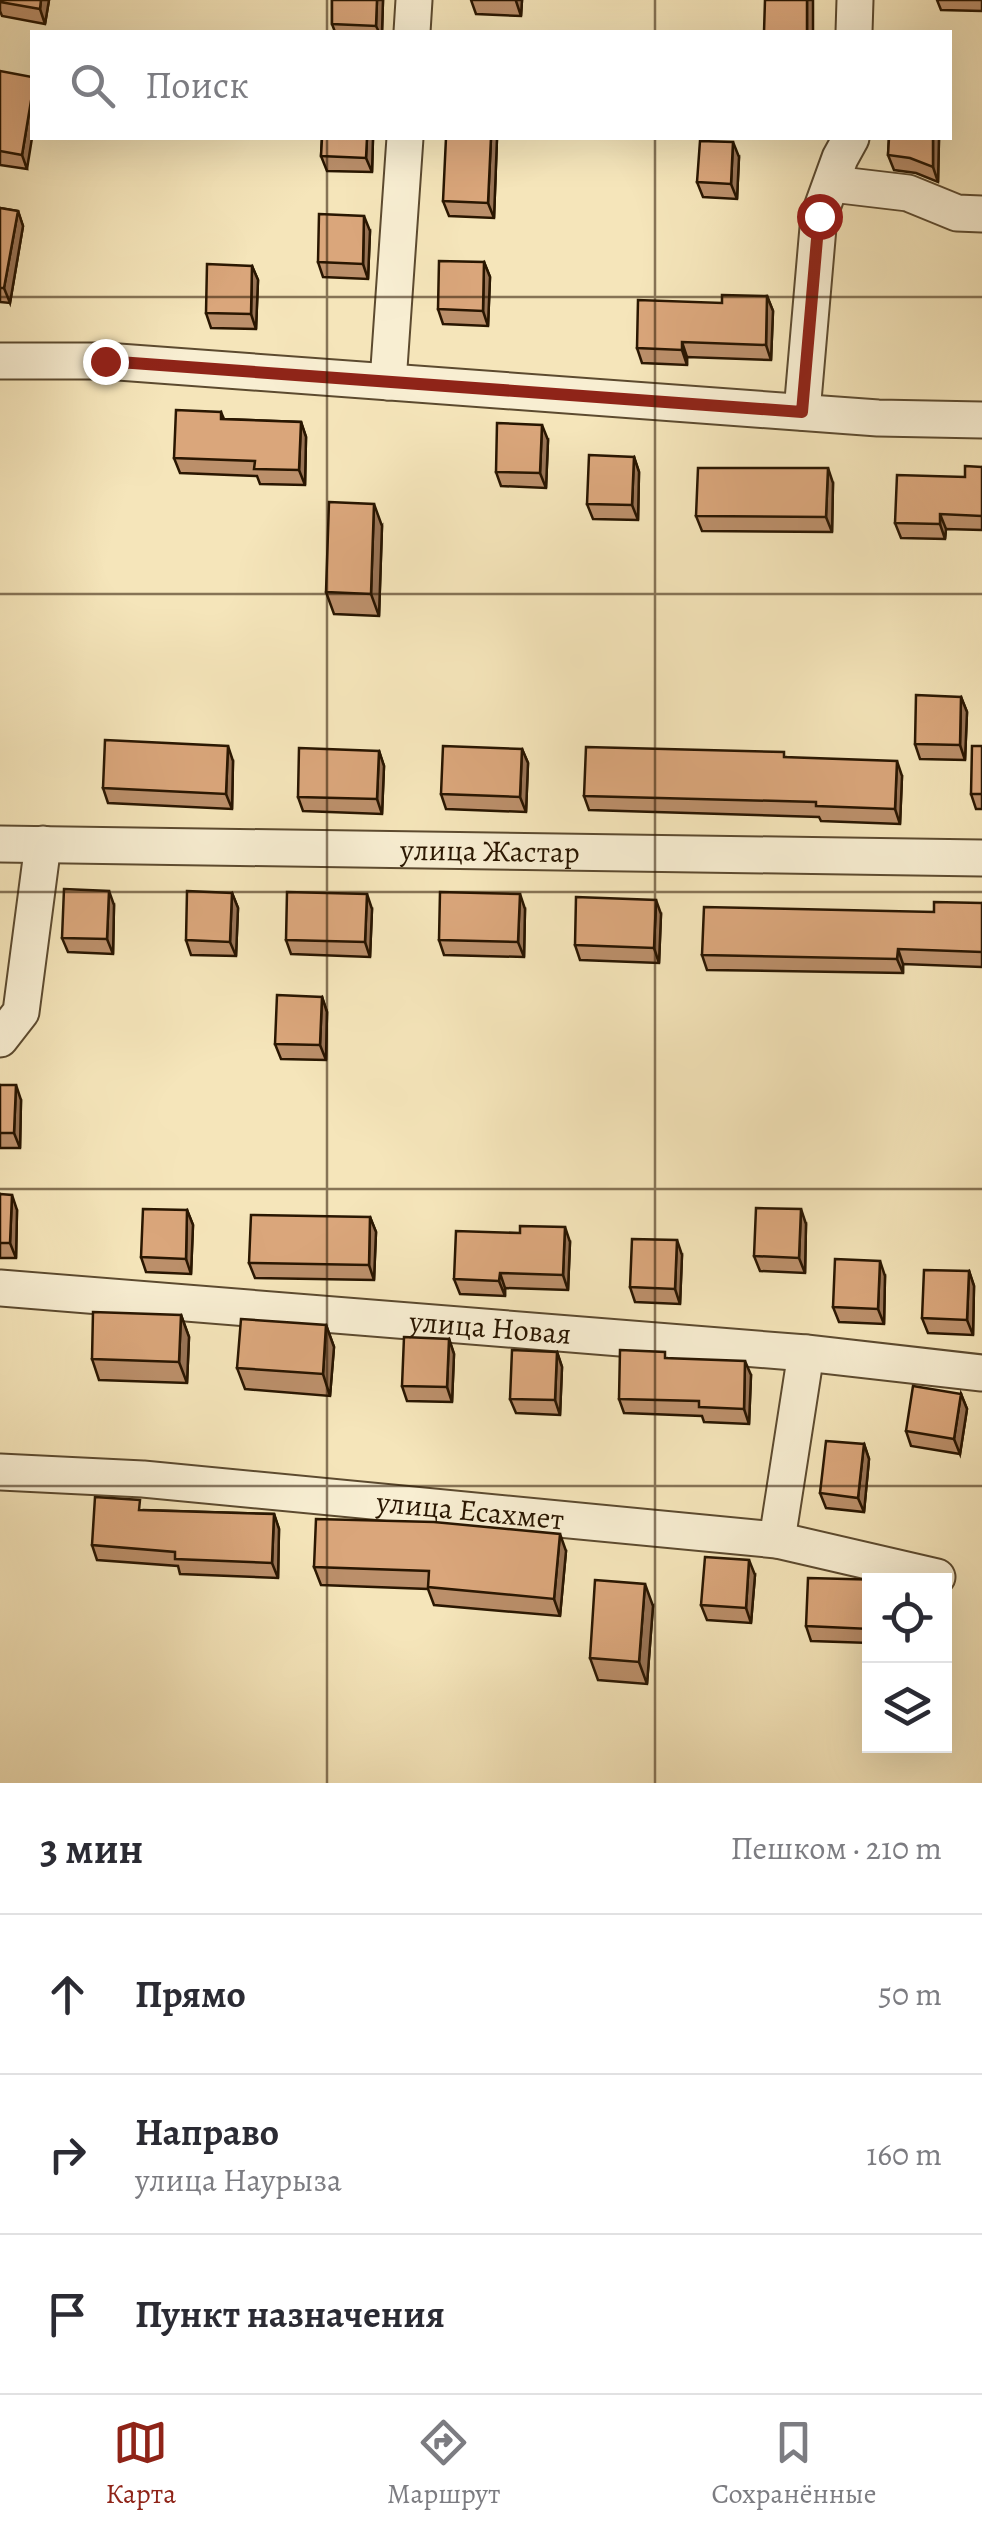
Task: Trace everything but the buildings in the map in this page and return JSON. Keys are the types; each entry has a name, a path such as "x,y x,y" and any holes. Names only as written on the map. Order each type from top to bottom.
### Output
{"street":[{"path":"412,30 414,0"},
{"path":"854,30 856,0"},
{"path":"388,382 405,140"},
{"path":"802,412 819,216 850,140"},
{"path":"832,184 908,192 957,213 982,214"},
{"path":"0,360 105,361 802,412 982,420"},
{"name":"улица Жастар","path":"0,844 982,858"},
{"path":"0,1040 20,1012 44,844"},
{"name":"улица Новая","path":"0,1288 806,1353 982,1373"},
{"path":"777,1540 806,1353"},
{"name":"улица Есахмет","path":"0,1472 143,1479 777,1540 916,1573"}],"route":[{"path":"105,361 802,412 819,216"}]}
